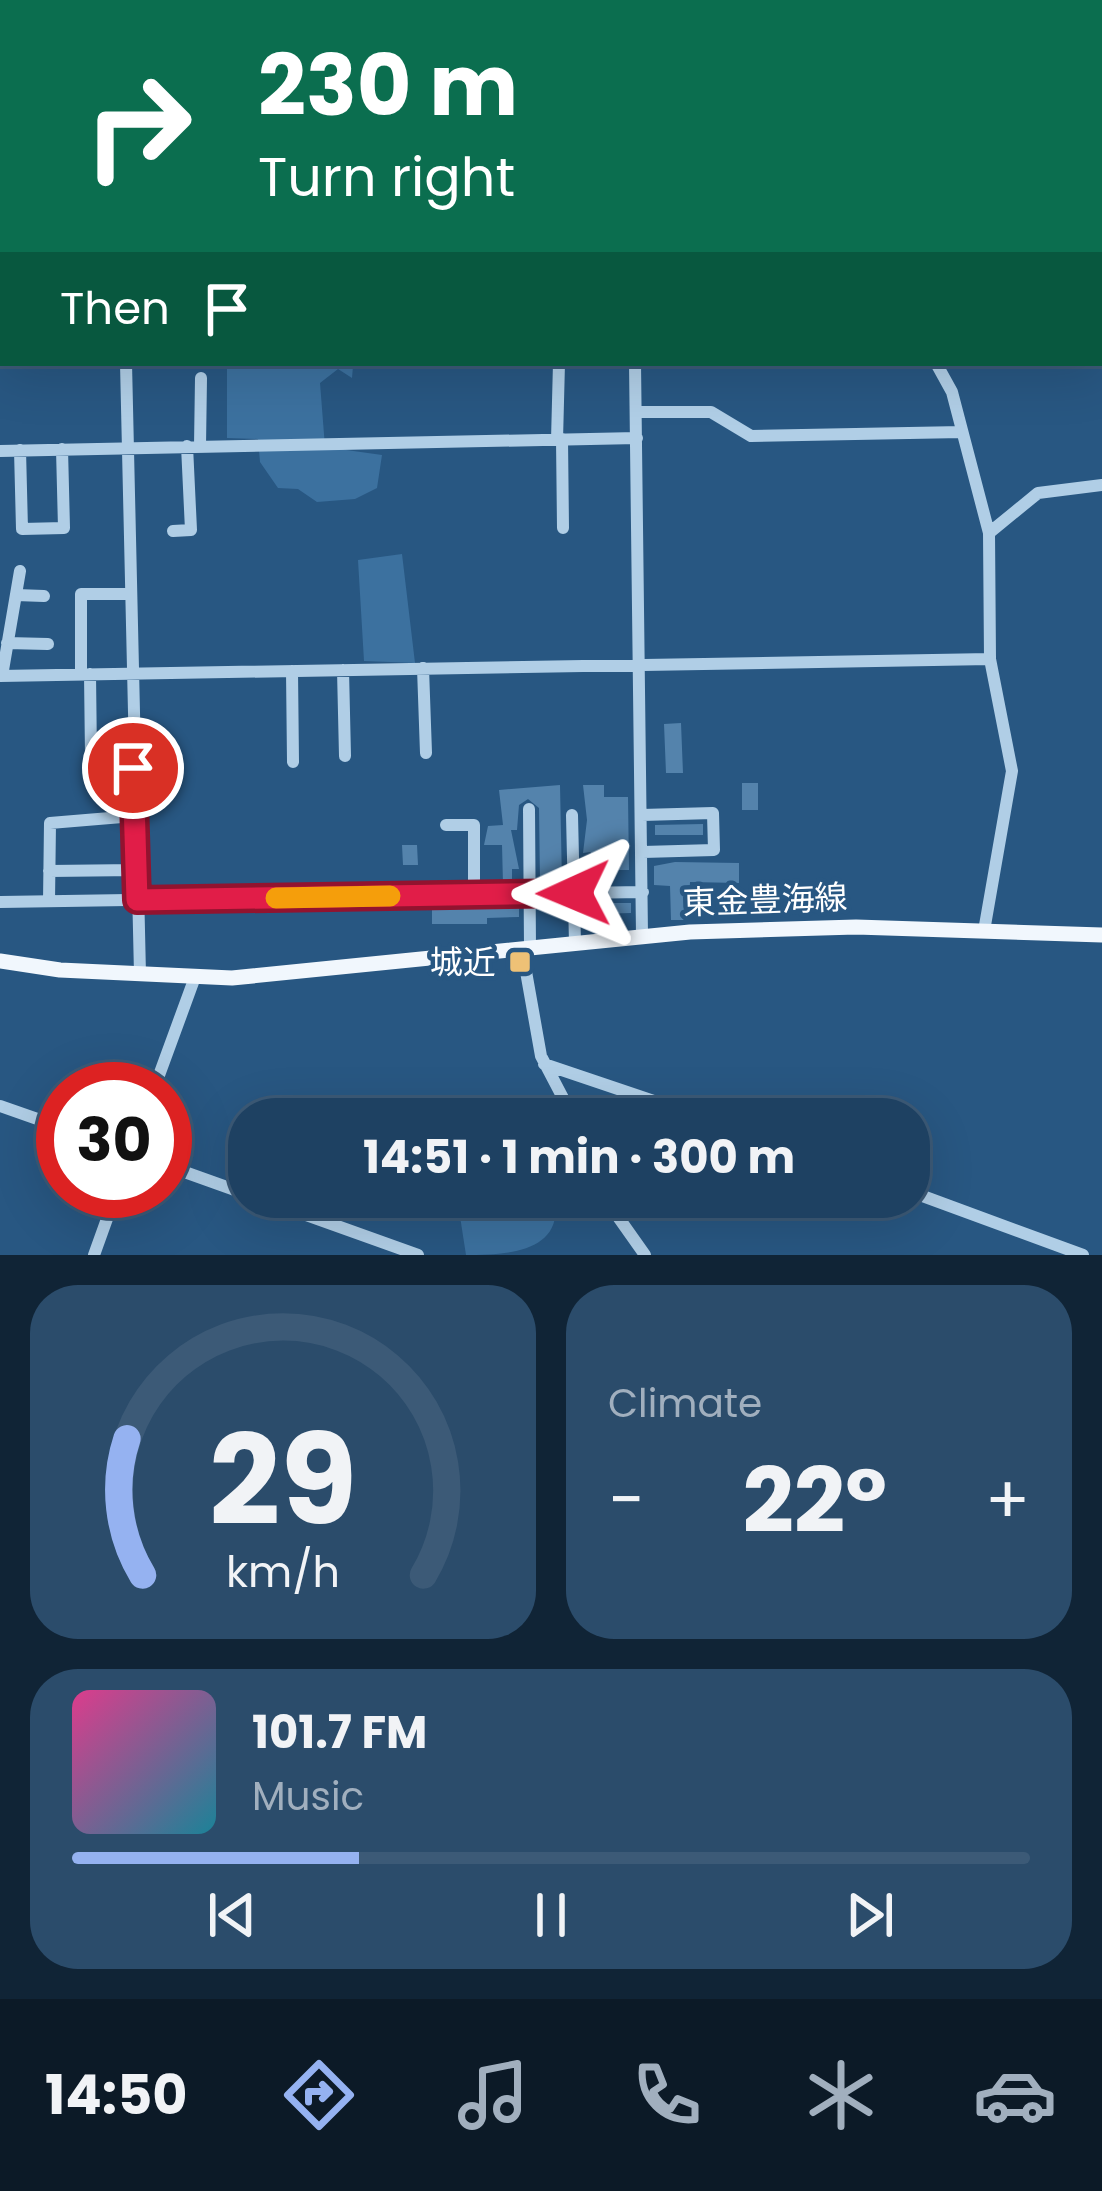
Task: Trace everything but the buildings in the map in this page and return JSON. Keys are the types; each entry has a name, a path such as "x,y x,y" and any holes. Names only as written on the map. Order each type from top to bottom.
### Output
{"main road":[{"name":"東金豊海線","path":"0,961 195,977 294,975 642,935 773,928 984,932 1101,941"}],"street":[{"path":"126,366 140,974"},
{"path":"559,366 563,528"},
{"path":"635,366 642,935"},
{"path":"938,366 952,392 989,533 990,659 1012,771 984,932"},
{"path":"173,531 191,530 201,378"},
{"path":"637,412 711,412 752,436 962,432"},
{"path":"0,451 637,438"},
{"path":"20,450 22,529 64,528 62,449"},
{"path":"989,533 1038,493 1102,484"},
{"path":"108,523 128,524"},
{"path":"20,571 1,676 990,659"},
{"path":"91,755 81,594 129,594"},
{"path":"16,595 44,596"},
{"path":"7,643 48,644"},
{"path":"423,668 425,753"},
{"path":"292,670 293,762"},
{"path":"343,670 345,756"},
{"path":"529,809 526,948 532,1025 544,1064 563,1098"},
{"path":"642,815 713,813 714,850 643,852"},
{"path":"572,815 575,943"},
{"path":"49,901 53,820 134,816"},
{"path":"446,825 474,825 475,895"},
{"path":"49,871 136,870"},
{"path":"0,902 644,892"},
{"path":"164,1062 195,977"},
{"path":"544,1064 645,1098"},
{"path":"0,1106 36,1119"},
{"path":"192,1175 228,1187"},
{"path":"930,1199 1082,1255"},
{"path":"94,1255 107,1218"},
{"path":"314,1218 418,1255"},
{"path":"619,1218 645,1255"}],"shaded area":[{"path":"227,366 353,366 352,378 338,369 320,383 325,447 382,455 377,488 355,499 317,502 298,489 278,488 260,462 258,439 227,438"},
{"path":"402,554 415,663 364,661 358,560"},
{"path":"442,1095 489,1098 442,1098"},
{"path":"460,1218 554,1218 551,1230 529,1247 466,1255"}],"slow traffic":[{"path":"276,898 390,896"}],"place":[{"name":"城近","path":"520,962"}],"route":[{"path":"133,768 137,900 574,893"}]}
